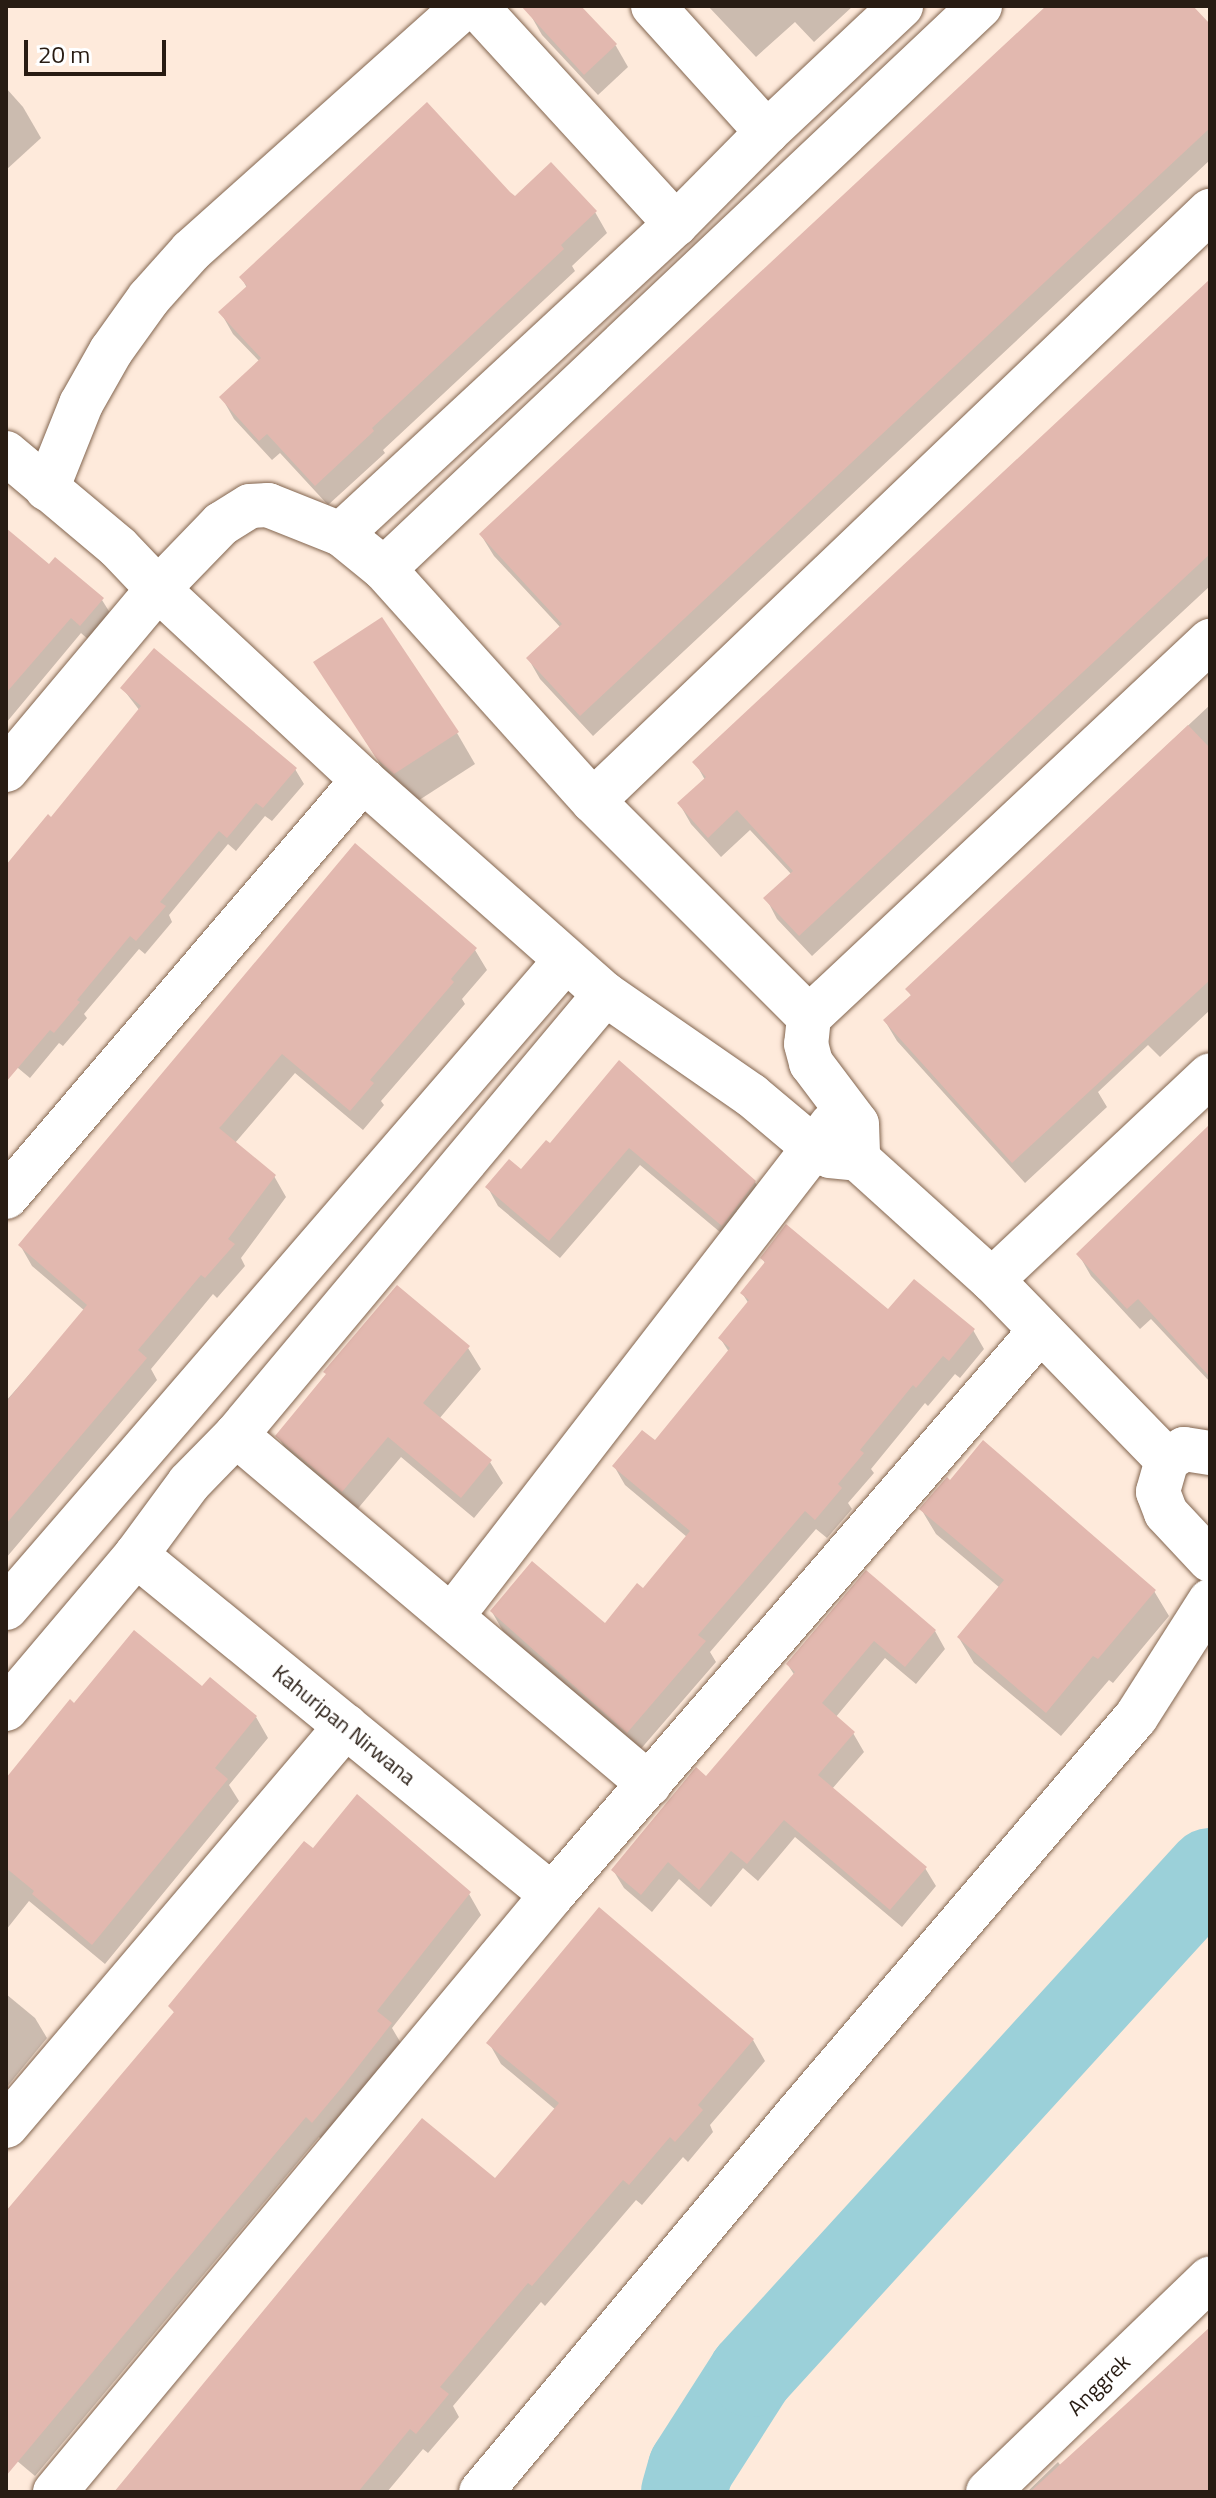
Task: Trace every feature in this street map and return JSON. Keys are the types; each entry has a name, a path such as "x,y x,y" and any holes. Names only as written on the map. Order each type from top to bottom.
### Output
{"street":[{"path":"47,489 81,404 111,351 149,298 191,251 465,6"},
{"path":"476,6 676,224"},
{"path":"653,6 767,132"},
{"path":"341,534 676,224 767,132 901,6"},
{"path":"384,569 980,6"},
{"path":"713,188 748,222"},
{"path":"593,801 1210,211"},
{"path":"6,453 118,547 158,589 363,780 565,961 605,994 751,1095 813,1147 830,1156 858,1159 992,1280 1167,1460"},
{"path":"6,770 158,589 221,524 250,506 268,505 284,509 341,534 384,569 593,801 809,1017"},
{"path":"858,1159 857,1124 844,1111 811,1063 806,1044 809,1017 1210,641"},
{"path":"6,1197 363,780"},
{"path":"6,1608 565,961"},
{"path":"6,1709 136,1555 189,1483 236,1435 605,994"},
{"path":"992,1280 1210,1075"},
{"path":"452,1616 813,1147 844,1111"},
{"path":"55,2492 552,1895 1040,1331"},
{"path":"236,1435 649,1784"},
{"path":"1210,1453 1184,1449 1167,1460 1158,1492 1166,1513 1210,1560"},
{"path":"137,1454 189,1483"},
{"name":"Kahuripan Nirwana","path":"136,1555 552,1895"},
{"path":"481,2492 797,2114 1136,1717 1210,1601"},
{"path":"6,2126 346,1726"},
{"name":"Anggrek","path":"988,2492 1210,2278"}],"building":[{"path":"521,6 581,6 617,44 584,75"},
{"path":"1046,6 1193,6 1210,24 1210,128 580,716 526,658 562,624 479,534"},
{"path":"427,102 515,196 551,162 597,211 561,245 564,249 372,428 374,431 315,486 267,434 259,441 219,397 261,358 218,312 247,286 239,277"},
{"path":"1210,279 1210,554 799,936 763,898 793,871 737,810 708,838 677,803 706,777 692,762"},
{"path":"6,528 49,564 55,557 104,598 80,626 71,618 6,693"},
{"path":"382,617 459,732 394,774 376,758 313,662"},
{"path":"154,648 297,768 263,808 256,803 227,838 219,831 160,902 166,906 136,941 130,936 54,1033 50,1030 6,1082 6,865 48,814 51,817 141,706 120,688"},
{"path":"1188,725 1210,748 1210,980 1012,1163 883,1020 911,995 905,989"},
{"path":"355,843 477,948 451,979 454,982 370,1080 374,1083 350,1111 282,1054 219,1128 276,1175 228,1239 235,1244 205,1278 201,1275 138,1350 147,1358 6,1524 6,1402 87,1305 18,1245"},
{"path":"619,1060 756,1181 722,1226 629,1148 549,1241 485,1187 509,1159 521,1169 546,1140 550,1143"},
{"path":"1210,1124 1210,1377 1138,1299 1127,1309 1076,1254"},
{"path":"786,1224 888,1309 914,1279 975,1329 949,1361 943,1356 916,1388 913,1385 860,1450 864,1453 838,1484 842,1488 815,1520 805,1511 698,1635 706,1641 627,1733 490,1611 532,1561 605,1623 637,1583 643,1588 690,1531 612,1466 642,1430 655,1440 730,1348 718,1338 749,1300 740,1293 765,1262 760,1258"},
{"path":"397,1285 470,1346 423,1403 492,1460 461,1498 388,1437 342,1492 275,1436 326,1374 323,1372"},
{"path":"983,1440 1156,1590 1098,1659 1093,1656 1046,1713 957,1637 1004,1580 919,1509 947,1477 950,1480"},
{"path":"866,1570 936,1630 905,1667 874,1641 822,1703 855,1732 818,1775 927,1867 890,1910 784,1820 747,1864 731,1851 699,1890 668,1862 641,1895 611,1870 696,1767 706,1776 795,1672 786,1664"},
{"path":"134,1630 202,1686 210,1677 257,1716 215,1768 228,1779 92,1945 6,1868 6,1778 70,1699 74,1703"},
{"path":"357,1794 471,1892 377,2011 392,2023 343,2086 312,2123 306,2117 6,2476 6,2211 174,2012 168,2006 304,1841 313,1848"},
{"path":"599,1907 754,2039 698,2105 703,2110 675,2142 670,2137 629,2185 623,2180 532,2286 528,2283 440,2387 449,2394 416,2434 410,2429 358,2492 114,2492 422,2118 495,2178 559,2103 486,2043"},
{"path":"1210,2327 1210,2492 1030,2492 1160,2373"}],"waterway":[{"path":"684,2492 691,2468 751,2374 1210,1871"}]}
